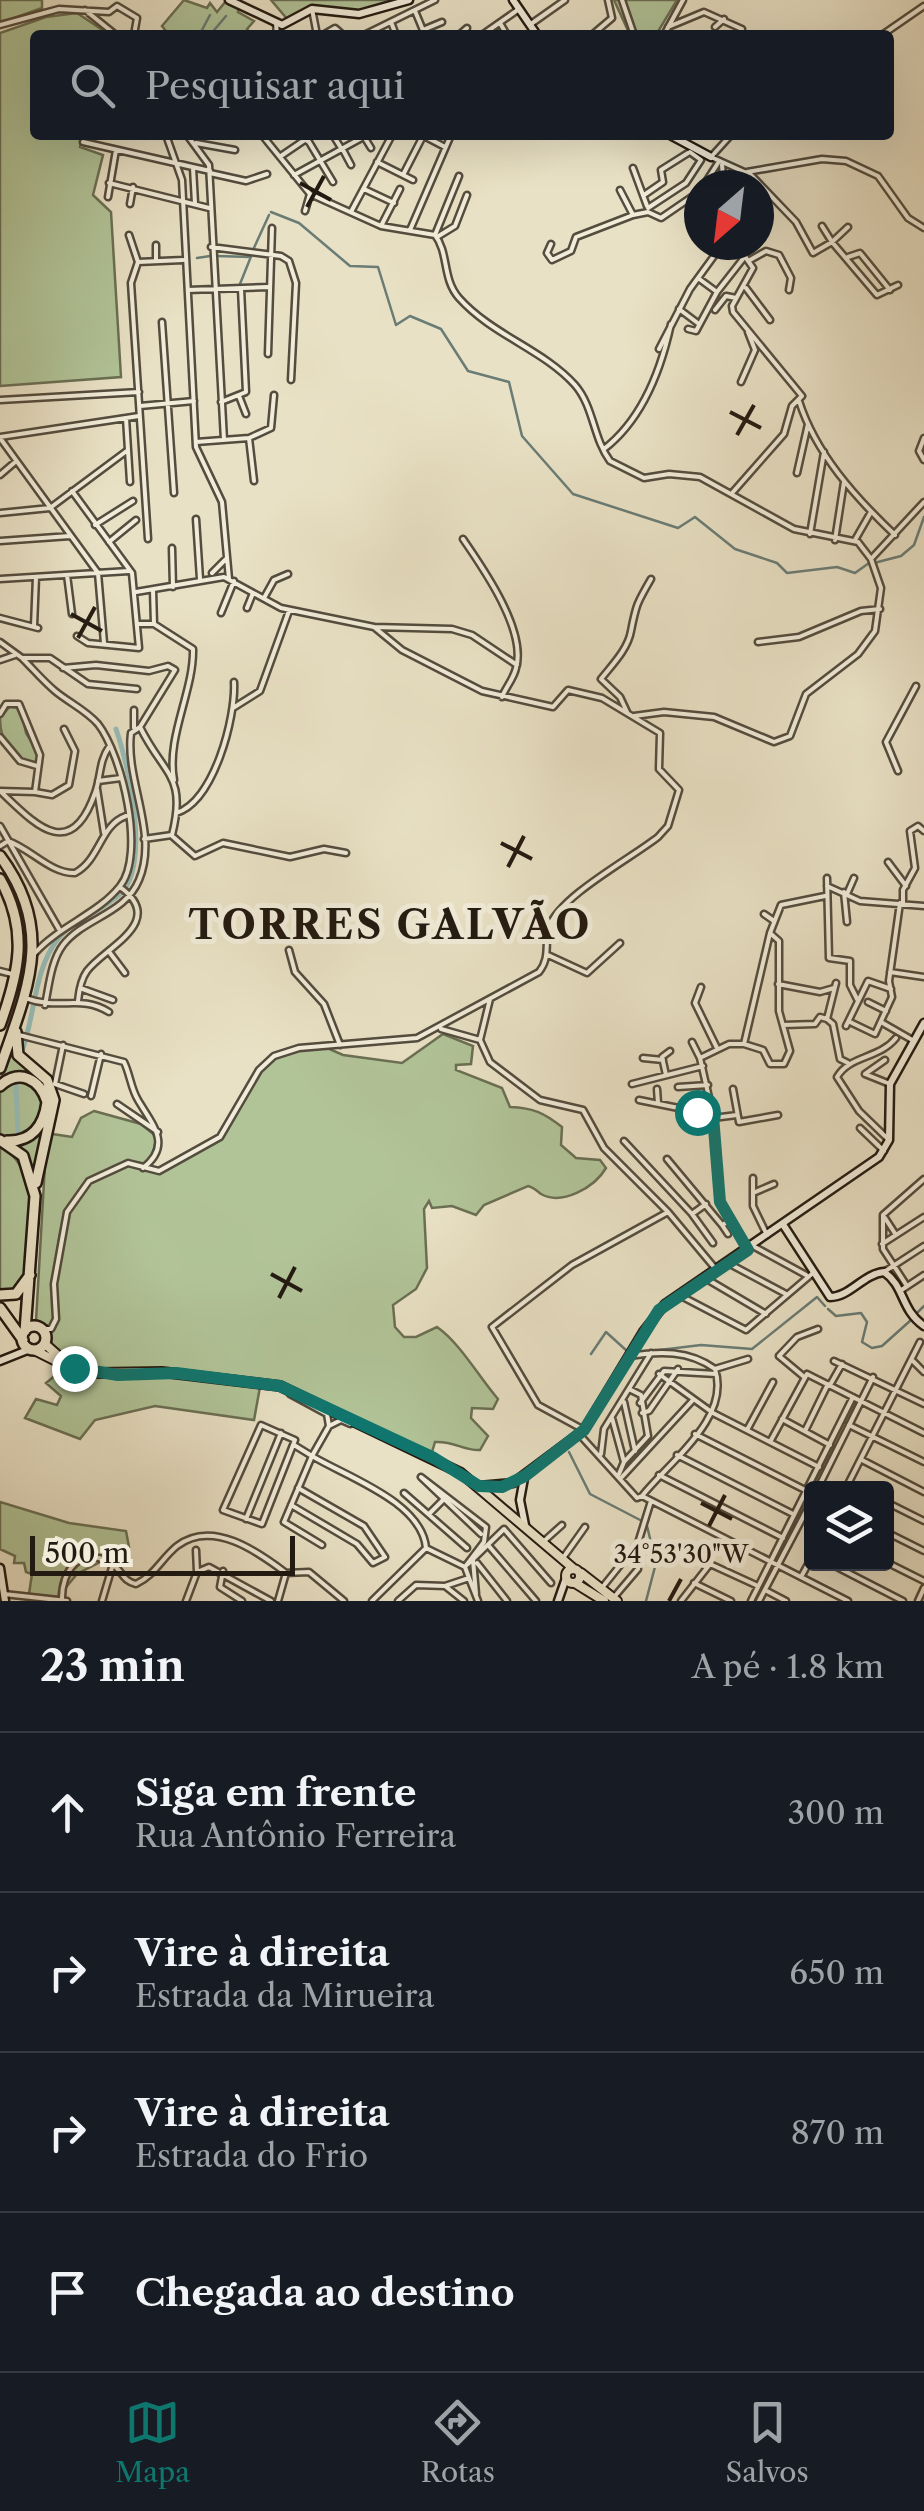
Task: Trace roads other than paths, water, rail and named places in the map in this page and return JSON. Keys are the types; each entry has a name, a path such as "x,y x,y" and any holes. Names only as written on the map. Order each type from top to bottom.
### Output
{"highway":[{"path":"0,856 26,902 34,955 32,1000 20,1014 18,1055 52,1084 54,1106 40,1152 24,1337"},
{"path":"0,879 13,904 20,940 17,975 0,1033"},
{"path":"0,1066 21,1035"},
{"path":"0,1066 1,1044"},
{"path":"0,1086 12,1078 25,1077 36,1082 47,1102 40,1125 30,1136 0,1140"},
{"path":"0,1140 23,1156 35,1196"},
{"path":"0,1296 16,1294 31,1273"},
{"path":"30,1299 46,1331"},
{"path":"0,1308 32,1350 46,1331"},
{"path":"24,1337 46,1331"}],"main road":[{"path":"229,0 276,23 292,23 312,9 359,14 409,0"},
{"path":"516,2 534,30"},
{"path":"678,140 710,157"},
{"path":"479,1486 502,1487 525,1476 581,1432 653,1317 679,1295 873,1164 889,1140 890,1085 924,1023"},
{"path":"784,1226 810,1274 835,1298 882,1272 903,1288 904,1308 924,1326"},
{"path":"46,1331 89,1372"},
{"path":"1,1361 24,1337"},
{"path":"1,1361 32,1350 89,1372 176,1373 282,1387 434,1458 479,1486 559,1555 572,1577 604,1598"},
{"path":"521,1526 520,1500 525,1476"},
{"path":"0,1568 5,1597"},
{"path":"572,1577 604,1598"},
{"path":"558,1601 572,1577"}],"street":[{"path":"112,0 137,18 135,30"},
{"path":"374,30 435,0"},
{"path":"531,24 565,0"},
{"path":"598,30 612,18 608,0"},
{"path":"622,0 632,30"},
{"path":"666,30 682,0"},
{"path":"490,30 516,2"},
{"path":"0,25 44,12 109,12 117,6"},
{"path":"889,30 924,6"},
{"path":"82,9 109,30"},
{"path":"312,9 318,30"},
{"path":"415,11 423,30"},
{"path":"668,27 704,12 742,29"},
{"path":"715,26 724,19"},
{"path":"391,22 394,30"},
{"path":"428,30 442,22"},
{"path":"276,23 277,30"},
{"path":"500,23 504,30"},
{"path":"167,140 180,166 196,442 201,465 222,502 231,580 221,614"},
{"path":"267,140 310,194 381,226 436,236 455,226 467,195"},
{"path":"282,156 299,140"},
{"path":"304,140 333,182"},
{"path":"336,140 351,165"},
{"path":"294,176 356,140"},
{"path":"366,140 371,148"},
{"path":"351,212 389,140"},
{"path":"404,175 420,140"},
{"path":"438,140 445,146"},
{"path":"410,230 448,140"},
{"path":"726,140 710,157 740,170"},
{"path":"83,142 246,181 267,174"},
{"path":"193,142 235,150"},
{"path":"193,142 206,157 210,172 213,290 224,440"},
{"path":"108,197 116,150"},
{"path":"644,195 664,182 661,170 693,150 701,160 694,170"},
{"path":"759,170 822,159 846,161 878,176 905,215 924,228"},
{"path":"377,162 413,180"},
{"path":"715,170 720,164"},
{"path":"720,164 721,170"},
{"path":"193,168 196,205"},
{"path":"632,168 648,210 662,218 684,204"},
{"path":"459,176 436,236 446,277 458,296 504,337 529,348 572,381 588,406 603,450 614,464 640,478 694,475 733,492 786,526 835,540 855,540"},
{"path":"109,183 209,208"},
{"path":"551,244 547,253 552,260 570,251 576,237 648,210 684,184"},
{"path":"130,204 133,188"},
{"path":"364,189 394,204"},
{"path":"381,226 400,189"},
{"path":"620,190 633,216"},
{"path":"304,211 310,194"},
{"path":"774,202 796,222 811,252 820,252 848,227"},
{"path":"822,226 875,293 898,285"},
{"path":"268,354 272,228"},
{"path":"128,235 138,262 131,283 148,539"},
{"path":"156,245 156,261"},
{"path":"211,247 289,261 296,283 291,380"},
{"path":"848,258 860,253 890,290"},
{"path":"774,254 790,274 788,290"},
{"path":"138,262 184,260"},
{"path":"659,349 711,260"},
{"path":"688,329 696,330 717,292 746,260"},
{"path":"749,260 753,268 731,308 801,393 799,401 808,424 844,482 895,535"},
{"path":"698,278 717,292"},
{"path":"746,284 770,320"},
{"path":"188,290 268,288"},
{"path":"221,402 246,390 241,289"},
{"path":"716,310 726,296 736,298"},
{"path":"679,309 699,324"},
{"path":"162,322 174,493"},
{"path":"603,450 637,412 664,360 671,324"},
{"path":"741,382 755,350 746,327"},
{"path":"0,400 138,392"},
{"path":"196,442 249,438 273,426 274,395"},
{"path":"238,396 246,414"},
{"path":"140,406 194,401"},
{"path":"733,492 784,434 792,406 799,401"},
{"path":"104,643 98,573 14,463 0,438 140,416"},
{"path":"126,418 130,482"},
{"path":"797,474 808,424"},
{"path":"249,438 254,482"},
{"path":"924,438 920,452 924,460"},
{"path":"0,513 50,508 128,450"},
{"path":"810,534 824,452"},
{"path":"0,475 14,463"},
{"path":"835,540 844,482"},
{"path":"72,492 128,572 136,592 139,648 88,643 77,636"},
{"path":"95,525 133,501"},
{"path":"871,560 924,502"},
{"path":"855,540 871,512"},
{"path":"196,519 200,579"},
{"path":"108,542 136,520"},
{"path":"0,541 70,536"},
{"path":"464,539 503,604 517,665 502,696"},
{"path":"634,716 664,712 701,715 740,724 770,741 785,739 796,729 806,694 872,638 880,608 880,588 871,560 855,540"},
{"path":"172,548 172,587"},
{"path":"136,592 208,576 226,558"},
{"path":"0,579 128,572"},
{"path":"264,599 274,580 288,574"},
{"path":"67,575 72,614"},
{"path":"208,576 231,580 290,610 374,628 452,629 472,635 517,665"},
{"path":"0,618 36,627 36,577"},
{"path":"627,712 620,697 602,679 632,630 631,613 651,579"},
{"path":"153,590 154,624"},
{"path":"246,608 253,593"},
{"path":"758,642 798,637 861,611 880,608"},
{"path":"233,708 260,691 290,610"},
{"path":"138,624 154,624 193,649 190,692 172,761 174,780"},
{"path":"46,1331 62,1230 75,1197 90,1181 124,1164 159,1171 213,1144 259,1070 274,1056 299,1048 402,1042 440,1028 539,972 548,955 550,926 574,893 601,880 668,826 679,787 658,769 660,732 602,698 572,690 553,707 472,687 402,650 374,628"},
{"path":"0,642 98,724 118,752 144,839 143,866 132,896 136,915 123,942 84,974 78,1001"},
{"path":"0,660 15,655"},
{"path":"22,658 50,658 88,684 137,690"},
{"path":"63,668 96,666 149,672 168,666 175,670 98,781 104,836"},
{"path":"176,813 192,806 209,783 233,708 234,682"},
{"path":"898,771 886,742 916,686"},
{"path":"0,714 9,703 21,707 26,728 40,755 34,792"},
{"path":"134,710 137,727 178,789 171,835"},
{"path":"0,791 52,795 69,786 76,751 64,729"},
{"path":"0,737 20,760 37,766"},
{"path":"34,955 59,929 123,889 130,858 118,752"},
{"path":"158,758 172,761"},
{"path":"98,781 121,778"},
{"path":"0,791 28,822 54,832 76,824 97,789"},
{"path":"8,841 68,873 88,863 114,822 128,816"},
{"path":"0,826 59,929"},
{"path":"891,989 870,980 848,1024 876,1033 886,1011 891,989 901,903 915,868 910,831 918,826 924,831"},
{"path":"144,839 171,835 195,856 223,843 290,857 324,849 346,853"},
{"path":"0,846 8,841"},
{"path":"888,862 906,886"},
{"path":"827,878 829,958 850,961 850,985 857,1000"},
{"path":"847,922 846,893 854,878"},
{"path":"826,886 864,902 924,906"},
{"path":"123,889 132,896"},
{"path":"744,1044 780,905 826,895"},
{"path":"46,1005 53,966 64,944 132,896"},
{"path":"0,903 13,904"},
{"path":"764,914 774,921"},
{"path":"700,1058 717,1048 744,1044 763,1050 769,1064 783,1064 790,1049 778,984 780,951 772,934"},
{"path":"548,955 587,973 620,943"},
{"path":"288,950 295,972 324,1004 340,1046"},
{"path":"110,954 125,973"},
{"path":"0,971 17,975"},
{"path":"890,972 924,977"},
{"path":"778,984 820,992 835,986 824,1018 815,1024 783,1025"},
{"path":"80,988 113,1000"},
{"path":"701,988 695,1003 717,1048"},
{"path":"0,989 12,992"},
{"path":"490,997 480,1040 494,1067 540,1100 583,1110 604,1148 668,1212 717,1271"},
{"path":"32,1000 64,1007 78,1001 109,1012"},
{"path":"868,1002 886,1011"},
{"path":"824,1018 834,1027 840,1059 848,1064"},
{"path":"881,1022 914,1041"},
{"path":"440,1028 480,1040"},
{"path":"21,1035 124,1062 138,1100 158,1132 156,1156 144,1168"},
{"path":"889,1140 839,1084 838,1074 848,1064 882,1052 896,1038"},
{"path":"679,1295 739,1329 751,1327 810,1274 750,1248 720,1202 708,1085 692,1042"},
{"path":"63,1045 52,1084 84,1094"},
{"path":"663,1060 670,1052"},
{"path":"91,1096 101,1054"},
{"path":"643,1058 663,1060"},
{"path":"663,1060 666,1075"},
{"path":"885,1060 870,1066 865,1074 890,1085"},
{"path":"632,1084 703,1066"},
{"path":"678,1087 708,1085"},
{"path":"657,1089 658,1103"},
{"path":"733,1089 739,1122 778,1115"},
{"path":"639,1100 713,1117 737,1115"},
{"path":"117,1104 158,1132"},
{"path":"860,1128 884,1151"},
{"path":"624,1141 692,1214 713,1243"},
{"path":"667,1159 728,1234"},
{"path":"752,1178 754,1206 768,1236"},
{"path":"924,1180 883,1215 882,1244 903,1288 924,1275"},
{"path":"753,1193 774,1184"},
{"path":"692,1214 706,1204"},
{"path":"668,1212 572,1264 491,1329 538,1405 581,1432 632,1494 848,1601"},
{"path":"883,1215 896,1235"},
{"path":"882,1244 924,1217"},
{"path":"722,1225 730,1221"},
{"path":"882,1272 924,1246"},
{"path":"728,1263 788,1295"},
{"path":"705,1278 767,1314"},
{"path":"818,1329 797,1337 779,1356 803,1376 811,1375 924,1433"},
{"path":"850,1481 920,1342"},
{"path":"601,1454 601,1437 652,1352"},
{"path":"630,1356 652,1352 686,1356 716,1371"},
{"path":"640,1403 660,1374 678,1369 716,1371 748,1359"},
{"path":"834,1361 924,1404"},
{"path":"912,1361 924,1372"},
{"path":"804,1431 842,1364"},
{"path":"642,1413 649,1410 678,1369"},
{"path":"642,1496 712,1414 720,1392 716,1371"},
{"path":"660,1374 712,1414 819,1467"},
{"path":"770,1442 803,1376"},
{"path":"823,1481 874,1377"},
{"path":"746,1431 774,1382"},
{"path":"282,1387 327,1414 329,1426"},
{"path":"624,1462 648,1438 641,1395 628,1390"},
{"path":"812,1481 853,1397"},
{"path":"623,1400 635,1451"},
{"path":"621,1476 694,1400"},
{"path":"612,1418 624,1462 621,1476"},
{"path":"782,1419 830,1444"},
{"path":"322,1545 284,1523 329,1426 341,1420 360,1422"},
{"path":"261,1425 294,1438 294,1446 263,1523 224,1510 261,1425"},
{"path":"849,1425 924,1462"},
{"path":"246,1519 281,1433"},
{"path":"695,1434 804,1490"},
{"path":"294,1446 392,1502 420,1526 426,1548 464,1568 477,1598"},
{"path":"678,1455 795,1515"},
{"path":"861,1460 924,1492"},
{"path":"659,1475 783,1538"},
{"path":"464,1568 484,1542 481,1534 420,1480 422,1476 485,1526 481,1534"},
{"path":"291,1504 357,1544 373,1564 385,1557 364,1526 298,1488"},
{"path":"404,1493 467,1548"},
{"path":"751,1601 804,1498"},
{"path":"429,1515 443,1500"},
{"path":"604,1598 638,1543 651,1501"},
{"path":"894,1506 924,1521"},
{"path":"759,1601 804,1515"},
{"path":"543,1542 562,1524"},
{"path":"510,1535 521,1526"},
{"path":"559,1555 585,1526"},
{"path":"464,1568 504,1529 551,1583"},
{"path":"5,1597 65,1601 61,1584 73,1563 87,1557 113,1564 127,1582 139,1582 174,1548 194,1536 232,1540 286,1573 309,1572 344,1601"},
{"path":"894,1536 924,1551"},
{"path":"488,1544 536,1601"},
{"path":"372,1601 426,1548"},
{"path":"527,1555 534,1548"},
{"path":"186,1601 197,1572 196,1550"},
{"path":"475,1561 477,1598"},
{"path":"475,1561 507,1601"},
{"path":"102,1601 113,1564"},
{"path":"681,1601 707,1566 716,1564 758,1586"},
{"path":"894,1566 924,1581"},
{"path":"197,1572 209,1567 223,1571 268,1600"},
{"path":"604,1598 638,1569"},
{"path":"223,1571 221,1588 242,1601"},
{"path":"801,1577 804,1571"},
{"path":"845,1571 903,1601"},
{"path":"278,1601 286,1573"},
{"path":"398,1601 416,1585 445,1586 469,1578"},
{"path":"694,1582 730,1601"},
{"path":"445,1586 464,1601"},
{"path":"918,1601 924,1588"},
{"path":"765,1590 786,1601"}],"waterway":[{"path":"202,30 210,15"},
{"path":"214,30 226,16"},
{"path":"271,212 299,223 350,266 378,267 396,325 410,316 441,329 468,371 509,382 522,436 573,494 678,528 695,517 735,549 777,563 787,573 837,567 855,573 869,563"},
{"path":"253,250 269,215"},
{"path":"240,284 252,254"},
{"path":"197,258 210,256"},
{"path":"216,256 251,257"},
{"path":"874,563 901,556 914,545 924,517"},
{"path":"22,1051 49,952 63,933 120,894 129,880 136,839 134,815 116,729"},
{"path":"16,1084 18,1134"},
{"path":"635,1353 701,1345 752,1349 817,1297 825,1306"},
{"path":"915,1315 924,1306"},
{"path":"828,1309 836,1316 861,1313 867,1322 862,1342 872,1348 882,1346 911,1320"},
{"path":"591,1354 606,1332 627,1351"},
{"path":"816,1481 834,1445"},
{"path":"569,1452 590,1494 642,1521"},
{"path":"775,1561 804,1505"},
{"path":"646,1601 656,1563 647,1526"},
{"path":"754,1601 772,1566"}],"district":[{"name":"TORRES GALVÃO","path":"390,925"}]}
